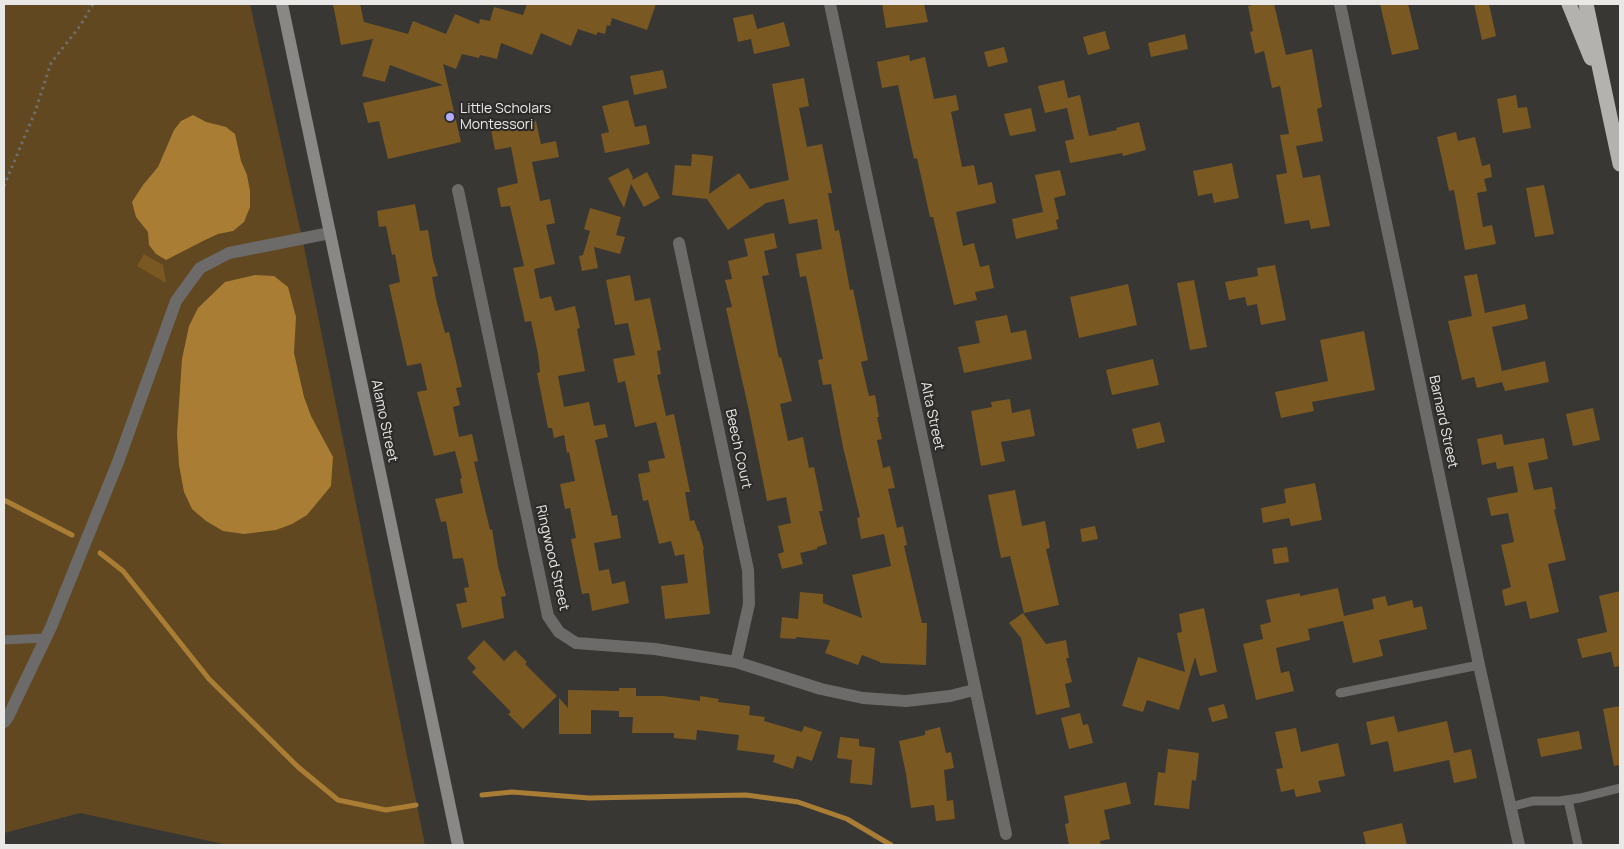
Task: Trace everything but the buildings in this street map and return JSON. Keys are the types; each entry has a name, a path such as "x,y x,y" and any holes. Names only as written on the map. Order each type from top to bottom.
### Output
{"highway":[{"path":"1569,4 1605,94"},
{"path":"1586,4 1620,164"}],"main road":[{"name":"Alamo Street","path":"282,4 458,845"}],"street":[{"name":"Alta Street","path":"830,4 1006,834"},
{"name":"Barnard Street","path":"1340,4 1479,665 1519,845"},
{"name":"Ringwood Street","path":"458,190 548,616 559,632 576,643 655,649 736,662 821,689 863,698 906,701 950,696 974,690"},
{"path":"4,722 46,638 118,462 176,301 200,268 229,253 330,234"},
{"name":"Beech Court","path":"680,243 748,570 748,604 736,662"}],"lane":[{"path":"4,640 46,638"},
{"path":"1340,693 1479,665"},
{"path":"1510,807 1533,801 1568,800 1620,788"},
{"path":"1568,800 1578,845"}],"path":[{"path":"4,186 35,112 51,62 80,26 93,4"}],"shaded area":[{"path":"4,4 250,4 303,242 425,845 228,845 80,813 4,833"},
{"path":"193,115 206,122 226,127 235,134 241,161 247,175 250,207 244,222 233,231 218,234 166,260 156,254 149,245 148,232 136,217 132,202 158,167 174,130 181,121"},
{"path":"255,275 274,276 288,287 296,317 294,353 304,397 311,416 333,457 331,486 307,515 292,524 276,530 244,534 223,531 206,521 192,509 184,492 179,465 177,434 182,359 189,326 198,308 225,282"}],"waterway":[{"path":"4,500 72,535"},
{"path":"100,553 123,571 209,679 298,767 338,800 386,810 416,805"},
{"path":"482,795 512,792 589,798 746,795 798,802 847,819 891,845"}],"place":[{"name":"Little Scholars Montessori","path":"450,117"}]}
